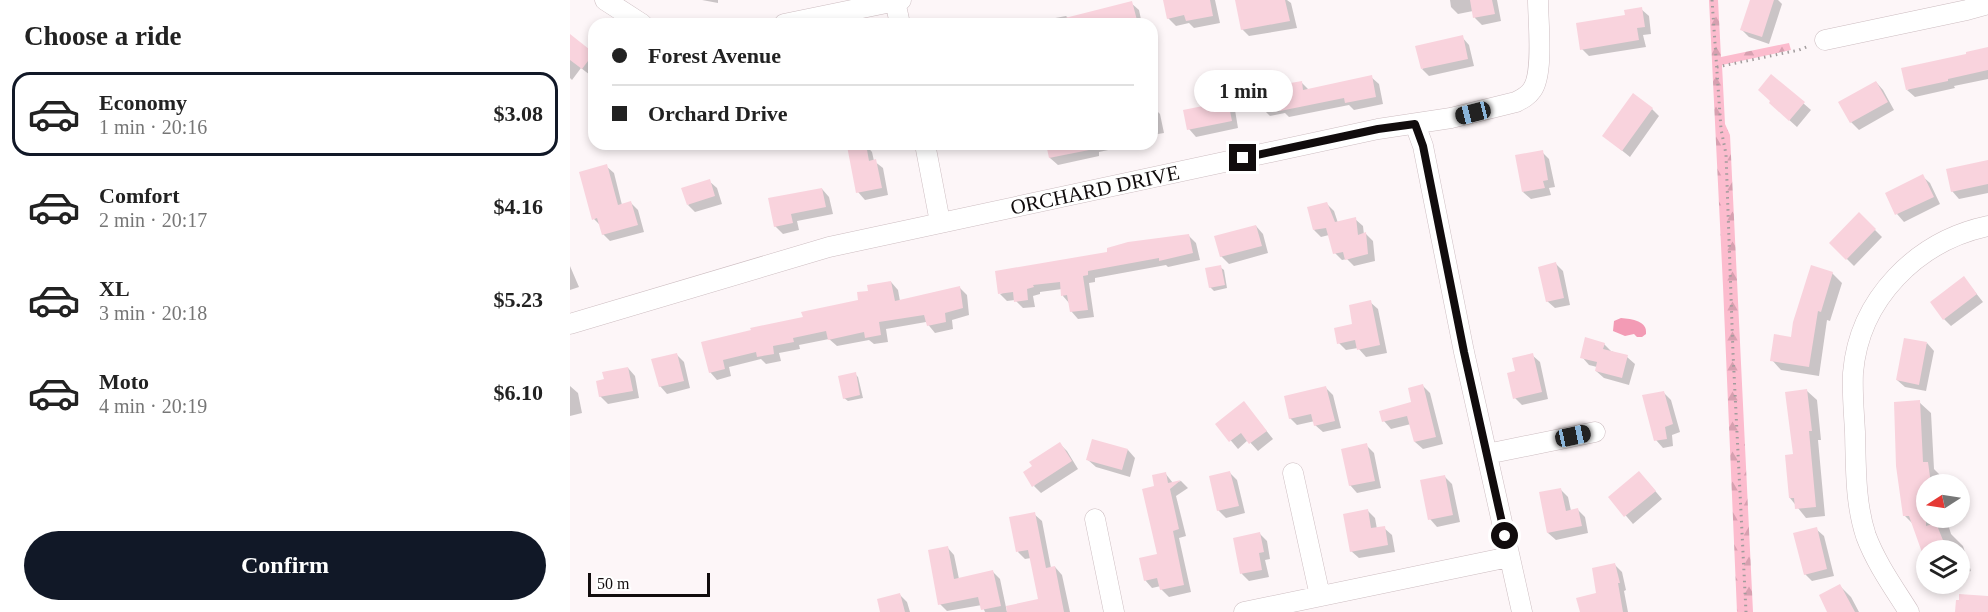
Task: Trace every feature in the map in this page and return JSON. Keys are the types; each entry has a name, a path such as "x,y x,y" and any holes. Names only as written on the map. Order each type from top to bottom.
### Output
{"street":[{"path":"605,0 633,18"},
{"name":"ORCHARD DRIVE","path":"570,324 819,250 940,222 1366,132 1451,118 1516,102 1526,96 1535,83 1539,65 1538,0"},
{"path":"814,18 898,1 899,18"},
{"path":"1825,40 1988,4"},
{"path":"1415,124 1423,146 1462,341 1522,612"},
{"path":"926,150 940,222"},
{"path":"1909,612 1876,557 1862,520 1855,466 1853,401 1853,372 1858,347 1865,325 1877,301 1911,261 1933,246 1954,236 1988,226"},
{"path":"1487,454 1595,432"},
{"path":"1293,473 1320,596"},
{"path":"1095,519 1114,612"},
{"path":"1244,612 1509,557"}],"path":[{"path":"1712,0 1721,129 1726,154 1746,612"},
{"path":"1717,67 1799,50 1825,40"}],"green space":[{"path":"1709,0 1718,0 1721,57 1789,43 1791,50 1722,65 1725,124 1730,135 1753,612 1737,612"}],"shaded area":[{"path":"1621,318 1642,323 1646,334 1642,337 1634,334 1625,336 1613,331 1614,321"}],"building":[{"path":"1163,0 1210,0 1213,16 1186,21 1184,15 1167,19"},
{"path":"1235,0 1285,0 1290,21 1241,30"},
{"path":"1470,0 1492,0 1495,14 1473,18"},
{"path":"1750,0 1774,0 1762,37 1740,30"},
{"path":"1132,1 1136,18 1065,18"},
{"path":"1642,7 1645,27 1637,28 1639,40 1580,50 1576,23 1625,15 1624,10"},
{"path":"570,34 588,48 588,61 582,69 570,60"},
{"path":"1463,35 1468,59 1421,69 1415,46"},
{"path":"1988,47 1988,70 1906,90 1901,68"},
{"path":"1771,74 1805,102 1789,121 1758,90"},
{"path":"1372,75 1376,97 1345,103 1344,98 1280,111 1279,106 1261,109 1259,94 1274,91 1273,86 1302,81 1303,90"},
{"path":"1876,81 1888,102 1850,123 1838,102"},
{"path":"1633,93 1653,108 1622,151 1602,136"},
{"path":"1228,101 1232,121 1187,130 1183,110"},
{"path":"848,150 867,150 869,161 876,159 882,188 856,193"},
{"path":"1047,150 1089,150 1049,158"},
{"path":"1543,150 1548,180 1543,181 1545,188 1522,192 1515,155"},
{"path":"1988,160 1988,184 1951,192 1946,169"},
{"path":"607,164 618,205 631,201 638,225 602,235 597,218 592,220 579,172"},
{"path":"1923,174 1934,197 1895,215 1885,193"},
{"path":"710,179 715,196 687,205 681,188"},
{"path":"822,188 826,207 791,214 793,223 774,227 768,198"},
{"path":"1327,202 1335,222 1356,217 1358,235 1366,232 1368,254 1345,260 1343,252 1333,254 1326,228 1313,230 1307,207"},
{"path":"1859,212 1876,229 1846,260 1829,243"},
{"path":"1256,225 1262,246 1220,257 1214,236"},
{"path":"1189,234 1193,253 1159,261 1159,258 1088,271 1088,275 1083,276 1088,310 1070,312 1067,295 1061,296 1060,282 1033,285 1034,287 1027,289 1028,300 1014,302 1013,292 998,294 995,271 1107,252 1107,248 1128,242"},
{"path":"1556,262 1564,298 1546,302 1538,267"},
{"path":"1221,265 1225,285 1209,288 1205,268"},
{"path":"1811,265 1833,272 1821,312 1818,311 1809,367 1770,361 1774,334 1791,337 1793,322"},
{"path":"1964,276 1977,294 1943,320 1930,302"},
{"path":"891,281 895,301 960,286 963,308 945,313 946,322 927,326 924,315 879,322 881,335 865,338 864,332 828,340 826,331 793,338 794,342 773,346 774,354 757,357 756,352 723,360 725,369 709,373 701,342 751,330 750,328 803,317 801,312 858,300 857,292 868,291 867,285"},
{"path":"1371,300 1380,345 1357,350 1355,340 1337,344 1334,328 1352,324 1349,305"},
{"path":"1585,337 1605,343 1603,349 1628,355 1622,378 1595,371 1597,362 1580,358"},
{"path":"1904,338 1927,342 1919,385 1896,380"},
{"path":"677,353 684,381 659,387 651,359"},
{"path":"1533,353 1542,392 1513,399 1507,373 1515,371 1512,358"},
{"path":"628,367 633,391 599,397 596,381 604,379 602,372"},
{"path":"856,372 860,395 843,399 838,376"},
{"path":"1423,384 1436,437 1414,442 1407,416 1382,422 1379,411 1411,402 1408,388"},
{"path":"1326,386 1335,421 1314,426 1311,414 1289,419 1284,396"},
{"path":"1807,389 1816,507 1795,509 1794,498 1789,498 1785,455 1793,454 1785,392"},
{"path":"1664,391 1673,424 1665,427 1667,439 1654,441 1642,395"},
{"path":"1920,400 1923,462 1928,462 1930,474 1916,474 1916,528 1938,528 1943,540 1918,540 1909,516 1903,516 1896,466 1894,402"},
{"path":"1244,401 1267,431 1249,444 1241,433 1229,442 1215,424"},
{"path":"1092,439 1128,449 1122,470 1086,460"},
{"path":"1060,442 1072,461 1032,487 1023,472 1032,466 1029,462"},
{"path":"1367,443 1375,481 1349,486 1341,449"},
{"path":"1230,471 1239,506 1217,511 1209,476"},
{"path":"1639,471 1656,491 1624,517 1608,497"},
{"path":"1166,472 1168,483 1181,480 1170,489 1179,529 1173,531 1184,585 1160,590 1157,578 1144,581 1139,558 1157,554 1142,489 1154,486 1152,475"},
{"path":"1445,475 1453,515 1428,520 1420,480"},
{"path":"1561,488 1566,511 1578,508 1582,526 1547,533 1539,492"},
{"path":"1368,509 1371,528 1385,526 1388,545 1350,552 1343,514"},
{"path":"1035,512 1046,568 1055,566 1064,612 1007,612 1006,606 1038,599 1028,550 1016,552 1009,517"},
{"path":"1817,527 1827,569 1804,575 1793,533"},
{"path":"1260,532 1264,552 1259,553 1262,570 1240,574 1233,538"},
{"path":"948,546 954,579 993,570 1001,606 981,610 978,597 938,605 928,550"},
{"path":"1615,563 1623,612 1580,612 1576,598 1596,593 1592,568"},
{"path":"1840,584 1855,612 1827,612 1819,595"},
{"path":"900,593 905,612 880,612 877,599"},
{"path":"1959,594 1988,596 1988,612 1955,612 1956,600 1959,600"}],"route":[{"path":"1243,158 1378,129 1415,124 1423,146 1464,352 1505,536"}]}
